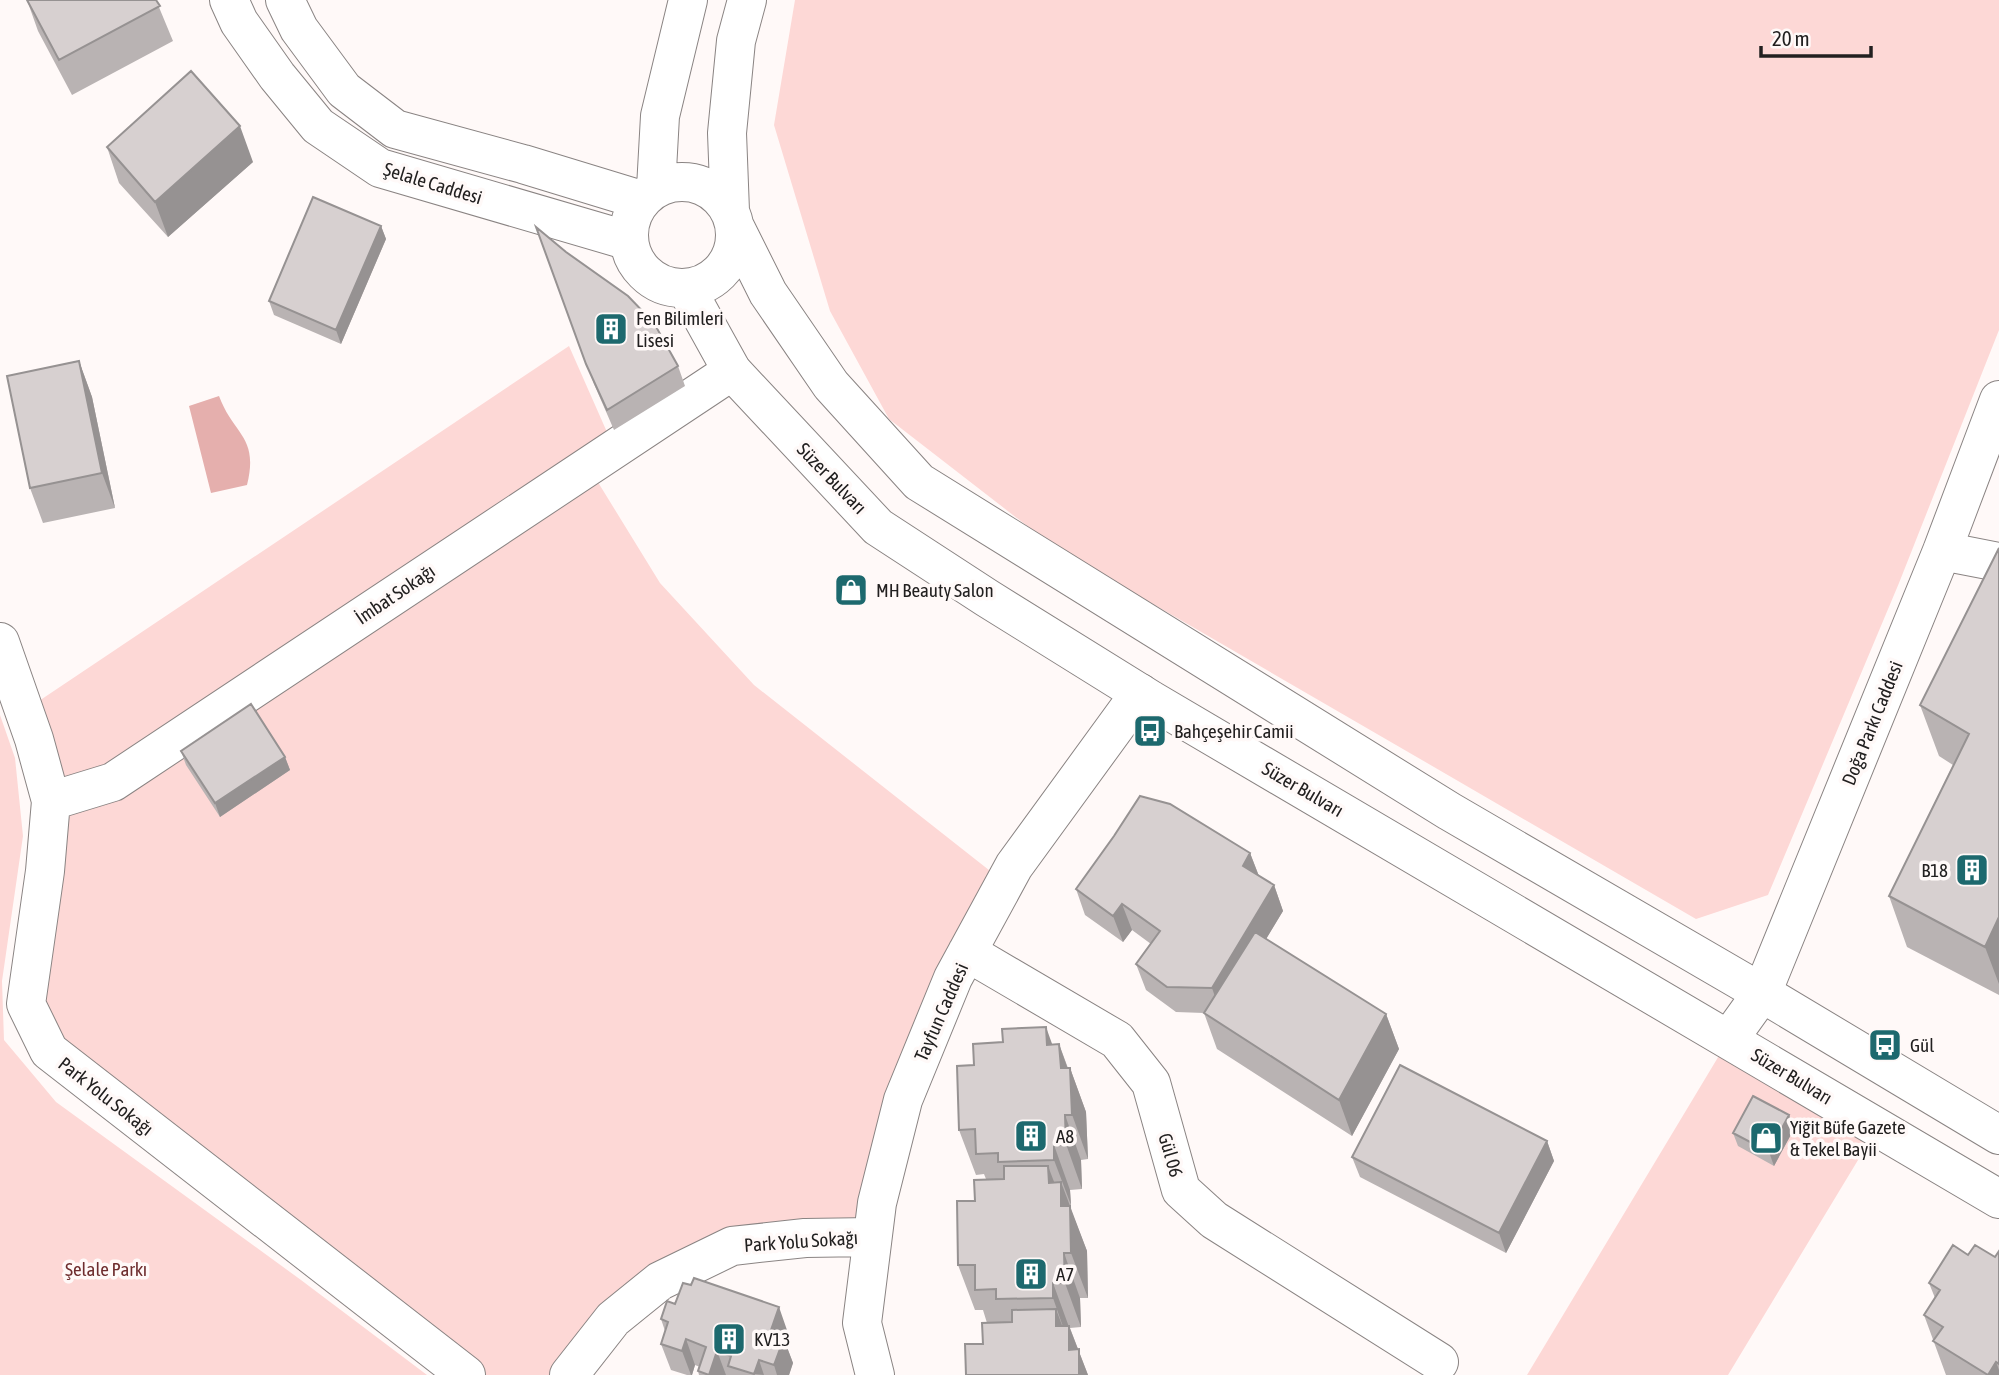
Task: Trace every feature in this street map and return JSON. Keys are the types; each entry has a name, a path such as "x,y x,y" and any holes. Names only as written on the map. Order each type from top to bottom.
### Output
{"street":[{"name":"Şelale Caddesi","path":"229,0 239,22 318,126 380,168 626,240"},
{"path":"285,0 299,29 344,90 395,129 523,164 649,194"},
{"path":"649,194 660,116 688,0"},
{"path":"747,0 736,41 727,133 732,219 735,245 718,275 702,284 686,288 668,286 652,279 629,253 626,240 632,215 649,194 673,182 705,186 720,197 732,219 768,293 831,385 919,482 1449,811 1999,1135"},
{"name":"Süzer Bulvarı","path":"686,288 732,371 878,527 1140,694 1999,1199"},
{"name":"İmbat Sokağı","path":"51,801 113,782 732,371"},
{"name":"Doğa Parkı Caddesi","path":"1729,1039 1762,993 1942,551 1999,400"},
{"path":"1942,551 1999,562"},
{"name":"Park Yolu Sokağı","path":"0,642 34,739 51,801 45,871 26,1004 49,1051 466,1375"},
{"name":"Tayfun Caddesi","path":"875,1375 862,1323 877,1203 903,1100 953,978 1014,866 1140,694"},
{"name":"Gül 06","path":"967,952 1117,1040 1151,1083 1181,1190 1214,1220 1439,1362"},
{"name":"Park Yolu Sokağı","path":"569,1375 613,1319 660,1281 732,1246 805,1238 873,1237"}],"green space":[{"path":"795,0 1999,0 1999,330 1899,583 1768,895 1696,919 1053,546 889,419 830,311 774,125"},
{"path":"569,346 614,448 588,466 660,583 754,685 994,874 858,1218 764,1228 565,1375 467,1375 47,1052 20,990 52,802 24,711"},
{"name":"Şelale Parkı","path":"0,715 15,758 23,836 2,981 4,1040 56,1102 427,1375 0,1375"},
{"path":"1729,1039 1878,1127 1728,1375 1527,1375"}],"shaded area":[{"path":"219,396 247,446 250,469 247,485 211,493 189,406"}],"building":[{"path":"27,0 156,0 160,6 59,60"},
{"path":"191,71 240,126 155,202 107,147"},
{"path":"313,197 381,226 336,330 269,301"},
{"name":"Fen Bilimleri Lisesi","path":"536,227 628,296 654,323 678,366 607,410 586,364"},
{"path":"79,361 102,473 30,488 7,376"},
{"path":"1999,548 1999,917 1985,947 1889,896 1969,734 1920,705"},
{"path":"251,704 285,757 215,803 181,751"},
{"path":"1140,796 1170,804 1250,853 1243,866 1274,885 1212,988 1167,987 1136,964 1160,931 1122,904 1113,916 1076,889"},
{"path":"1255,932 1386,1014 1339,1100 1204,1013"},
{"path":"1046,1027 1047,1045 1059,1044 1061,1068 1070,1068 1072,1115 1065,1115 1066,1144 1054,1145 1054,1160 998,1162 998,1153 976,1154 975,1129 959,1130 957,1066 974,1065 973,1044 1003,1042 1002,1029"},
{"path":"1400,1065 1547,1141 1499,1233 1352,1157"},
{"path":"1753,1096 1789,1115 1769,1152 1733,1133"},
{"path":"1004,1166 1048,1166 1049,1183 1061,1182 1061,1206 1070,1206 1071,1253 1064,1253 1065,1283 1053,1283 1053,1298 996,1299 996,1289 975,1290 975,1265 958,1265 957,1201 975,1201 974,1180 1004,1179"},
{"path":"1953,1245 1968,1255 1975,1245 1995,1257 1999,1251 1999,1364 1996,1362 1988,1375 1933,1341 1943,1327 1924,1315 1940,1290 1929,1283"},
{"path":"694,1278 779,1307 770,1333 784,1338 774,1365 759,1360 754,1374 728,1366 731,1356 717,1351 709,1375 698,1371 706,1347 686,1339 682,1351 661,1344 668,1322 661,1319 667,1301 675,1304 683,1283 691,1285"},
{"path":"1056,1309 1056,1326 1069,1326 1069,1350 1079,1349 1079,1375 966,1375 965,1344 983,1344 982,1323 1012,1322 1012,1310"}],"place":[{"name":"Fen Bilimleri Lisesi","path":"611,329"},
{"name":"MH Beauty Salon","path":"851,590"},
{"name":"Bahçeşehir Camii","path":"1150,731"},
{"name":"B18","path":"1972,870"},
{"name":"Gül","path":"1885,1045"},
{"name":"A8","path":"1031,1136"},
{"name":"Yiğit Büfe Gazete & Tekel Bayii","path":"1766,1138"},
{"name":"A7","path":"1031,1274"},
{"name":"KV13","path":"729,1339"}]}
